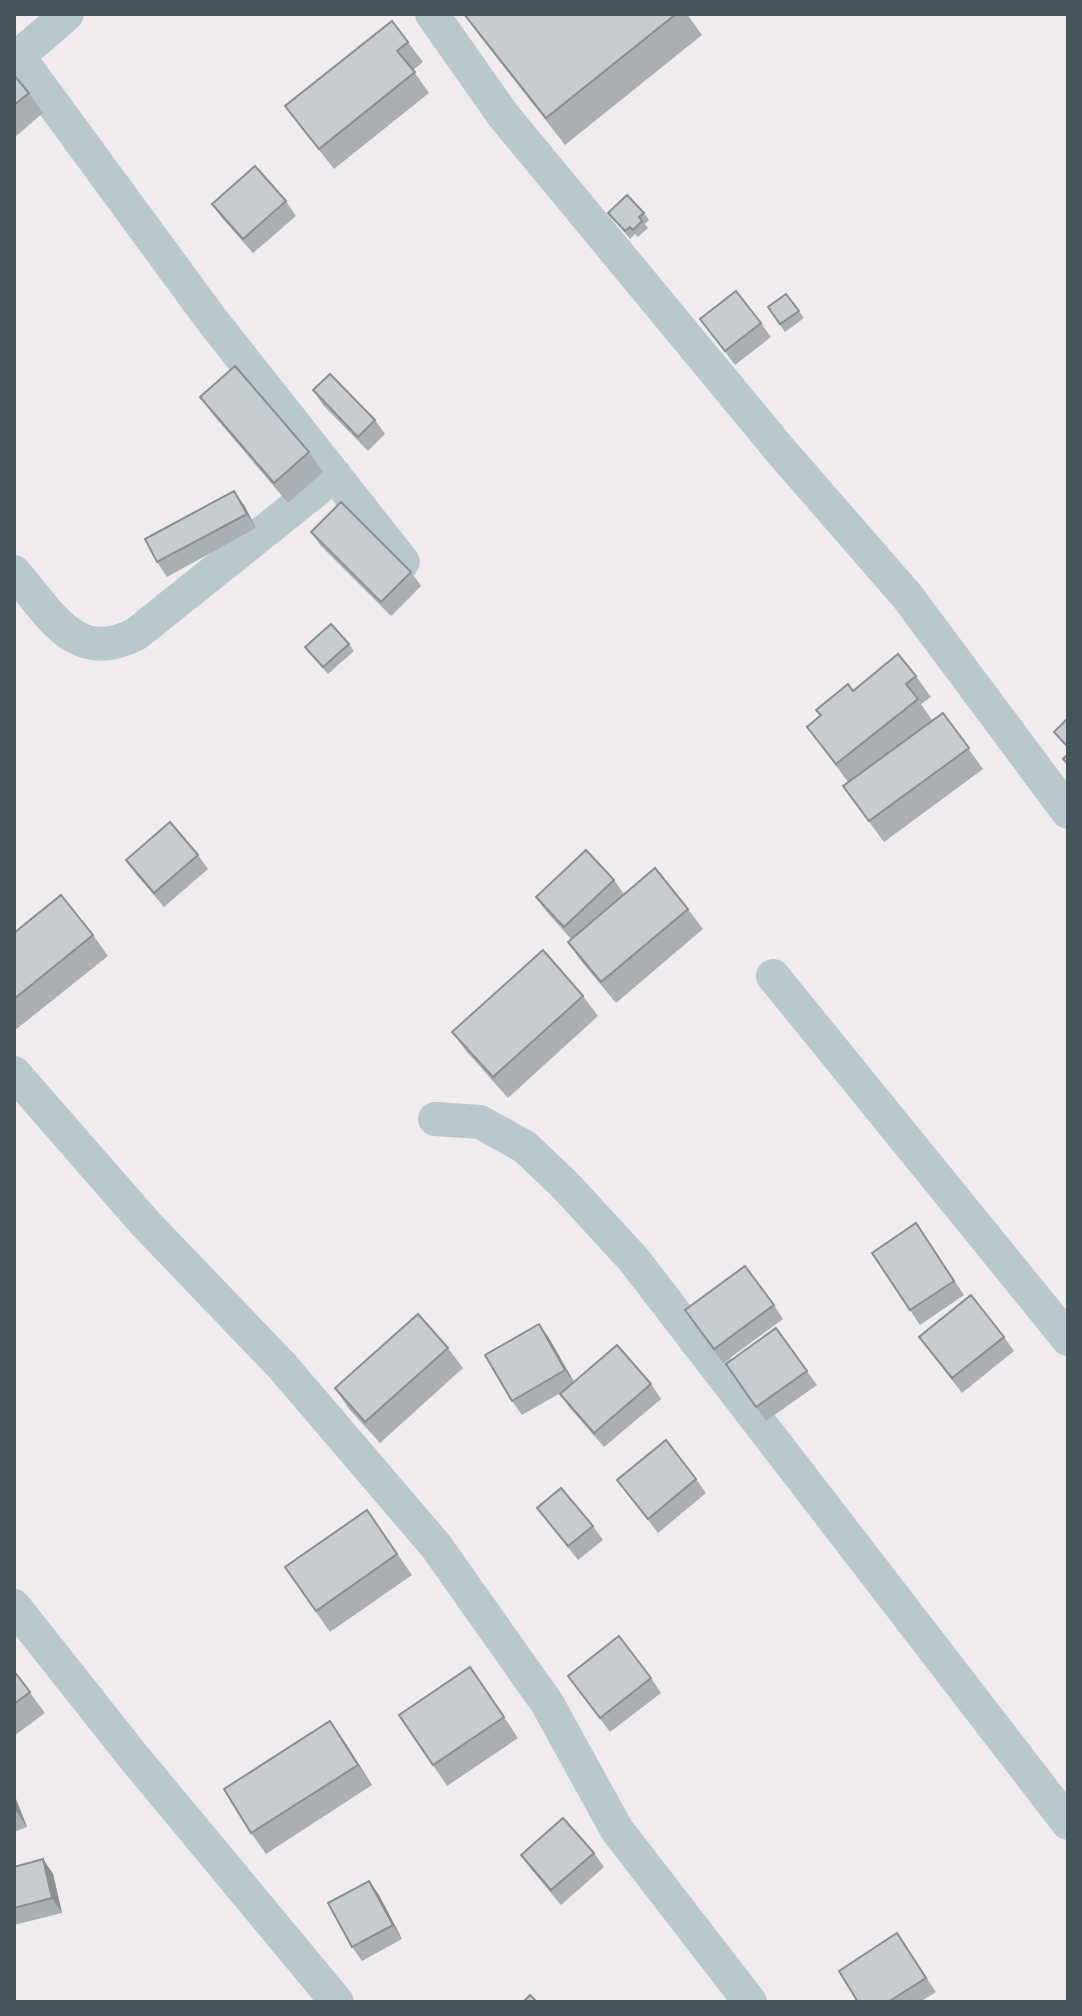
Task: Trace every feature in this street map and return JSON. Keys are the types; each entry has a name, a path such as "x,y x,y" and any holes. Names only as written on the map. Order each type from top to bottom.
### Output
{"street":[{"path":"67,14 16,58 211,319 403,562"},
{"path":"432,14 503,115 780,450 907,596 1068,812"},
{"path":"14,572 62,628 80,641 99,646 119,643 136,634 335,475"},
{"path":"773,976 1068,1339"},
{"path":"14,1073 145,1223 283,1367 436,1546 547,1703 617,1830 750,2002"},
{"path":"435,1119 480,1122 525,1147 566,1186 634,1260 1068,1823"},
{"path":"14,1606 132,1755 337,2002"}],"building":[{"path":"464,14 676,14 546,118"},
{"path":"392,21 408,42 397,51 415,72 319,149 285,106"},
{"path":"14,75 29,93 14,105"},
{"path":"255,166 286,201 243,239 212,204"},
{"path":"627,195 644,213 639,217 642,221 633,230 630,227 625,231 608,213"},
{"path":"736,291 761,323 725,351 700,319"},
{"path":"786,294 799,311 780,324 768,307"},
{"path":"235,366 309,452 274,483 200,397"},
{"path":"330,374 375,420 358,437 313,390"},
{"path":"234,491 247,514 157,562 145,539"},
{"path":"341,502 411,572 381,602 311,532"},
{"path":"331,624 349,644 323,667 305,647"},
{"path":"898,654 916,676 906,684 918,699 836,764 807,727 821,715 816,710 848,684 853,691"},
{"path":"943,713 969,748 869,821 843,786"},
{"path":"1068,718 1068,743 1066,745 1054,732"},
{"path":"170,822 198,855 154,893 126,860"},
{"path":"586,850 614,880 564,927 536,897"},
{"path":"655,868 688,909 601,982 568,942"},
{"path":"61,895 93,935 14,999 14,933"},
{"path":"543,950 583,996 493,1077 452,1032"},
{"path":"916,1223 954,1281 910,1310 872,1253"},
{"path":"745,1266 774,1305 714,1349 685,1310"},
{"path":"971,1295 1004,1337 952,1378 919,1337"},
{"path":"418,1314 448,1348 365,1422 335,1388"},
{"path":"539,1324 565,1370 512,1401 485,1355"},
{"path":"776,1328 807,1371 756,1407 726,1364"},
{"path":"617,1345 651,1384 594,1433 560,1394"},
{"path":"666,1440 696,1479 648,1519 617,1480"},
{"path":"561,1488 593,1526 568,1546 537,1508"},
{"path":"367,1510 397,1554 316,1611 285,1567"},
{"path":"619,1636 651,1678 600,1718 568,1676"},
{"path":"470,1667 504,1717 433,1765 399,1715"},
{"path":"14,1671 30,1692 14,1704"},
{"path":"330,1721 358,1765 251,1833 224,1789"},
{"path":"563,1818 594,1853 551,1890 521,1855"},
{"path":"43,1859 52,1898 14,1908 14,1867"},
{"path":"369,1881 393,1925 352,1947 328,1903"},
{"path":"897,1933 926,1978 888,2002 858,2002 839,1971"},
{"path":"530,1995 537,2002 523,2002"}]}
